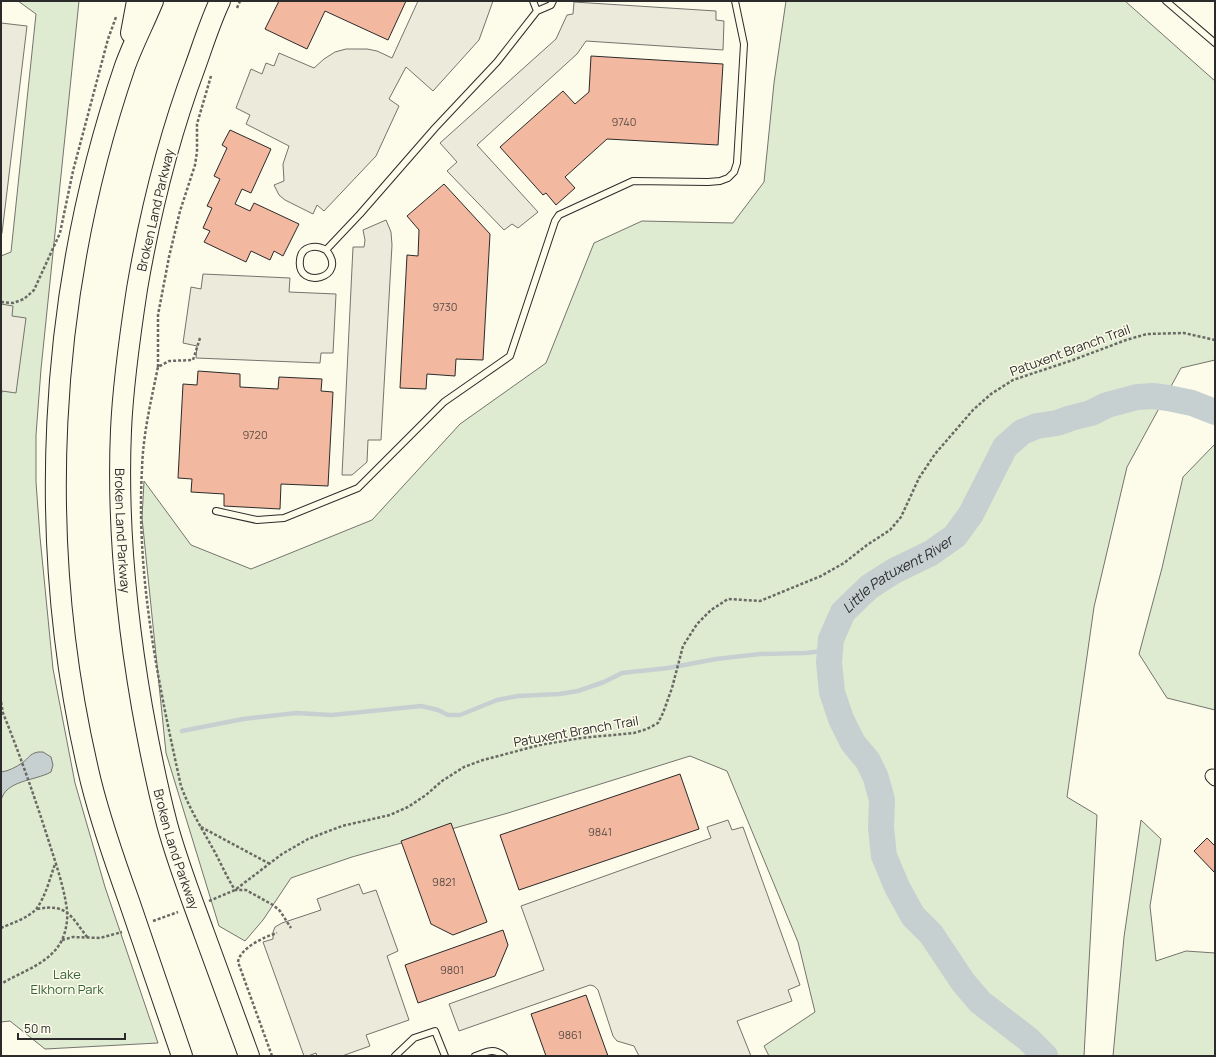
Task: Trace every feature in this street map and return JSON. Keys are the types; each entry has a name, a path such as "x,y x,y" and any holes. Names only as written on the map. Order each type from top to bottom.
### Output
{"main road":[{"path":"126,64 137,1"},
{"path":"153,1 126,64 111,112 93,178 78,248 68,310 57,421 57,535 61,597 69,663 79,726 91,783 105,832 182,1056"},
{"name":"Broken Land Parkway","path":"228,6 189,84 173,130 155,197 131,327 121,428 120,492 126,598 137,680 155,777 180,869 249,1056"}],"lane":[{"path":"533,1 538,11"},
{"path":"326,250 360,214 435,128 497,62 538,11 551,5 553,1"},
{"path":"216,511 257,520 284,518 358,488 444,402 510,356 555,221 559,215 633,181 708,182 720,181 728,178 734,172 736,163 744,44 735,1"},
{"path":"1166,1 1215,43"},
{"path":"316,246 326,250 332,259 332,266 329,272 322,278 316,279 305,275 299,264 300,257 304,251 309,247 316,246"},
{"path":"395,1056 414,1038 435,1031 445,1056"},
{"path":"475,1056 492,1050 504,1056"}],"path":[{"path":"228,6 240,1"},
{"path":"1,302 13,303 24,299 34,290 60,233 73,170 108,39 117,14"},
{"path":"212,74 197,124 196,138 198,152 196,165 180,212 169,257 158,315 158,367 145,436 142,469 142,533 144,572 154,652 181,786 188,805 201,827 226,877 235,890 246,890 273,905 280,911 291,928"},
{"name":"Patuxent Branch Trail","path":"207,902 235,890 282,854 308,839 342,826 390,815 408,807 453,774 483,760 540,745 581,738 634,733 647,729 658,723 672,688 683,646 697,624 711,610 728,599 760,601 821,576 844,563 867,545 890,530 901,517 918,478 935,454 973,410 991,394 1013,380 1147,334 1184,333 1215,340"},
{"path":"158,367 169,361 193,360 200,338"},
{"path":"1,702 3,713 34,793 56,863 67,911 66,924 62,940 49,957 1,984"},
{"path":"201,827 270,864"},
{"path":"36,909 56,863"},
{"path":"1,928 22,919 36,909 48,906 67,911 88,938"},
{"path":"151,922 178,912"},
{"path":"62,940 73,937 100,938 122,932"},
{"path":"272,1056 238,962 242,953 264,936 277,933"}],"green space":[{"name":"Lake Elkhorn Park","path":"18,1 79,1 41,369 36,435 36,482 40,537 53,669 75,783 105,887 158,1043 45,1049 10,1021 1,1022 1,256 11,252 36,14"},
{"path":"786,1 1125,1 1215,81 1215,360 1181,368 1127,467 1094,607 1067,797 1097,815 1084,1056 769,1056 764,1046 815,1012 798,942 727,771 690,756 508,813 352,857 291,878 263,920 245,941 219,926 166,753 142,518 144,481 191,545 251,569 372,520 460,424 546,363 594,243 642,221 733,223 764,182 774,83"},
{"path":"1215,444 1215,710 1167,698 1139,654 1162,568 1183,477"},
{"path":"1141,820 1161,839 1150,906 1156,961 1186,951 1215,953 1215,1056 1113,1056 1124,937"}],"shaded area":[{"path":"418,1 493,1 479,40 433,91 406,67 389,99 399,106 376,156 324,211 317,205 313,214 285,200 279,195 274,185 284,181 283,164 289,146 246,124 250,115 236,108 251,69 262,74 266,63 274,66 279,53 314,68 335,52 346,49 367,49 377,51 392,58"},
{"path":"574,2 716,11 716,20 724,21 723,50 586,41 577,54 477,145 538,212 518,228 512,224 504,230 447,171 457,162 440,143 556,39 567,15 573,14"},
{"path":"1,23 27,26 1,235"},
{"path":"386,220 391,232 392,245 381,440 368,440 367,462 352,475 342,475 353,247 364,247 365,240 363,230"},
{"path":"203,274 290,278 289,292 336,294 333,353 321,353 320,363 196,358 197,346 183,343 191,287 201,289"},
{"path":"1,304 13,306 12,316 26,318 16,393 2,391 1,398"},
{"path":"38,752 43,752 51,757 53,765 51,772 14,785 8,789 1,801 1,772 15,767 31,755"},
{"path":"728,820 732,830 743,827 800,985 788,990 792,1001 737,1021 751,1056 639,1056 634,1046 617,1041 613,1036 598,990 594,986 590,985 459,1031 449,1004 544,970 521,906 711,838 707,827"},
{"path":"359,884 363,894 376,890 398,951 387,956 409,1020 366,1035 370,1046 342,1056 317,1056 316,1053 304,1056 263,942 273,939 275,927 282,923 321,910 317,899"}],"building":[{"path":"279,1 406,1 388,40 325,11 307,49 265,29"},
{"path":"591,56 723,64 718,145 607,139 565,177 575,188 556,205 546,193 543,195 500,147 563,91 575,104 589,92"},
{"path":"230,130 271,149 251,193 242,189 235,204 250,211 254,203 299,224 283,256 274,251 270,260 251,251 246,262 204,242 210,231 203,228 212,208 207,206 220,179 214,176 227,148 222,145"},
{"path":"444,184 490,234 483,360 456,359 455,376 427,374 426,389 400,388 407,255 418,256 419,230 407,216"},
{"path":"198,371 240,374 240,387 278,389 279,377 322,379 321,391 333,392 328,486 281,484 280,509 224,506 224,494 191,492 192,479 178,478 183,384 197,385"},
{"path":"680,774 699,829 519,890 500,835"},
{"path":"451,823 487,922 453,935 431,924 401,841"},
{"path":"1207,838 1215,846 1215,873 1194,851"},
{"path":"503,930 508,945 495,976 418,1003 405,965"},
{"path":"586,995 608,1056 546,1056 531,1014"}],"waterway":[{"name":"Little Patuxent River","path":"1045,1056 1028,1039 980,1002 963,982 931,934 913,916 897,887 884,856 881,828 882,800 876,778 868,761 853,743 841,719 832,692 829,662 831,639 843,612 869,587 894,571 931,553 955,536 971,514 1005,447 1022,432 1037,426 1057,423 1091,413 1107,405 1137,397 1153,396 1168,398 1192,403 1215,412"},
{"path":"182,731 243,719 296,713 332,715 421,706 438,710 448,715 460,715 497,700 518,696 559,694 578,691 604,682 622,673 668,668 716,659 760,654 806,653 830,650"}]}
